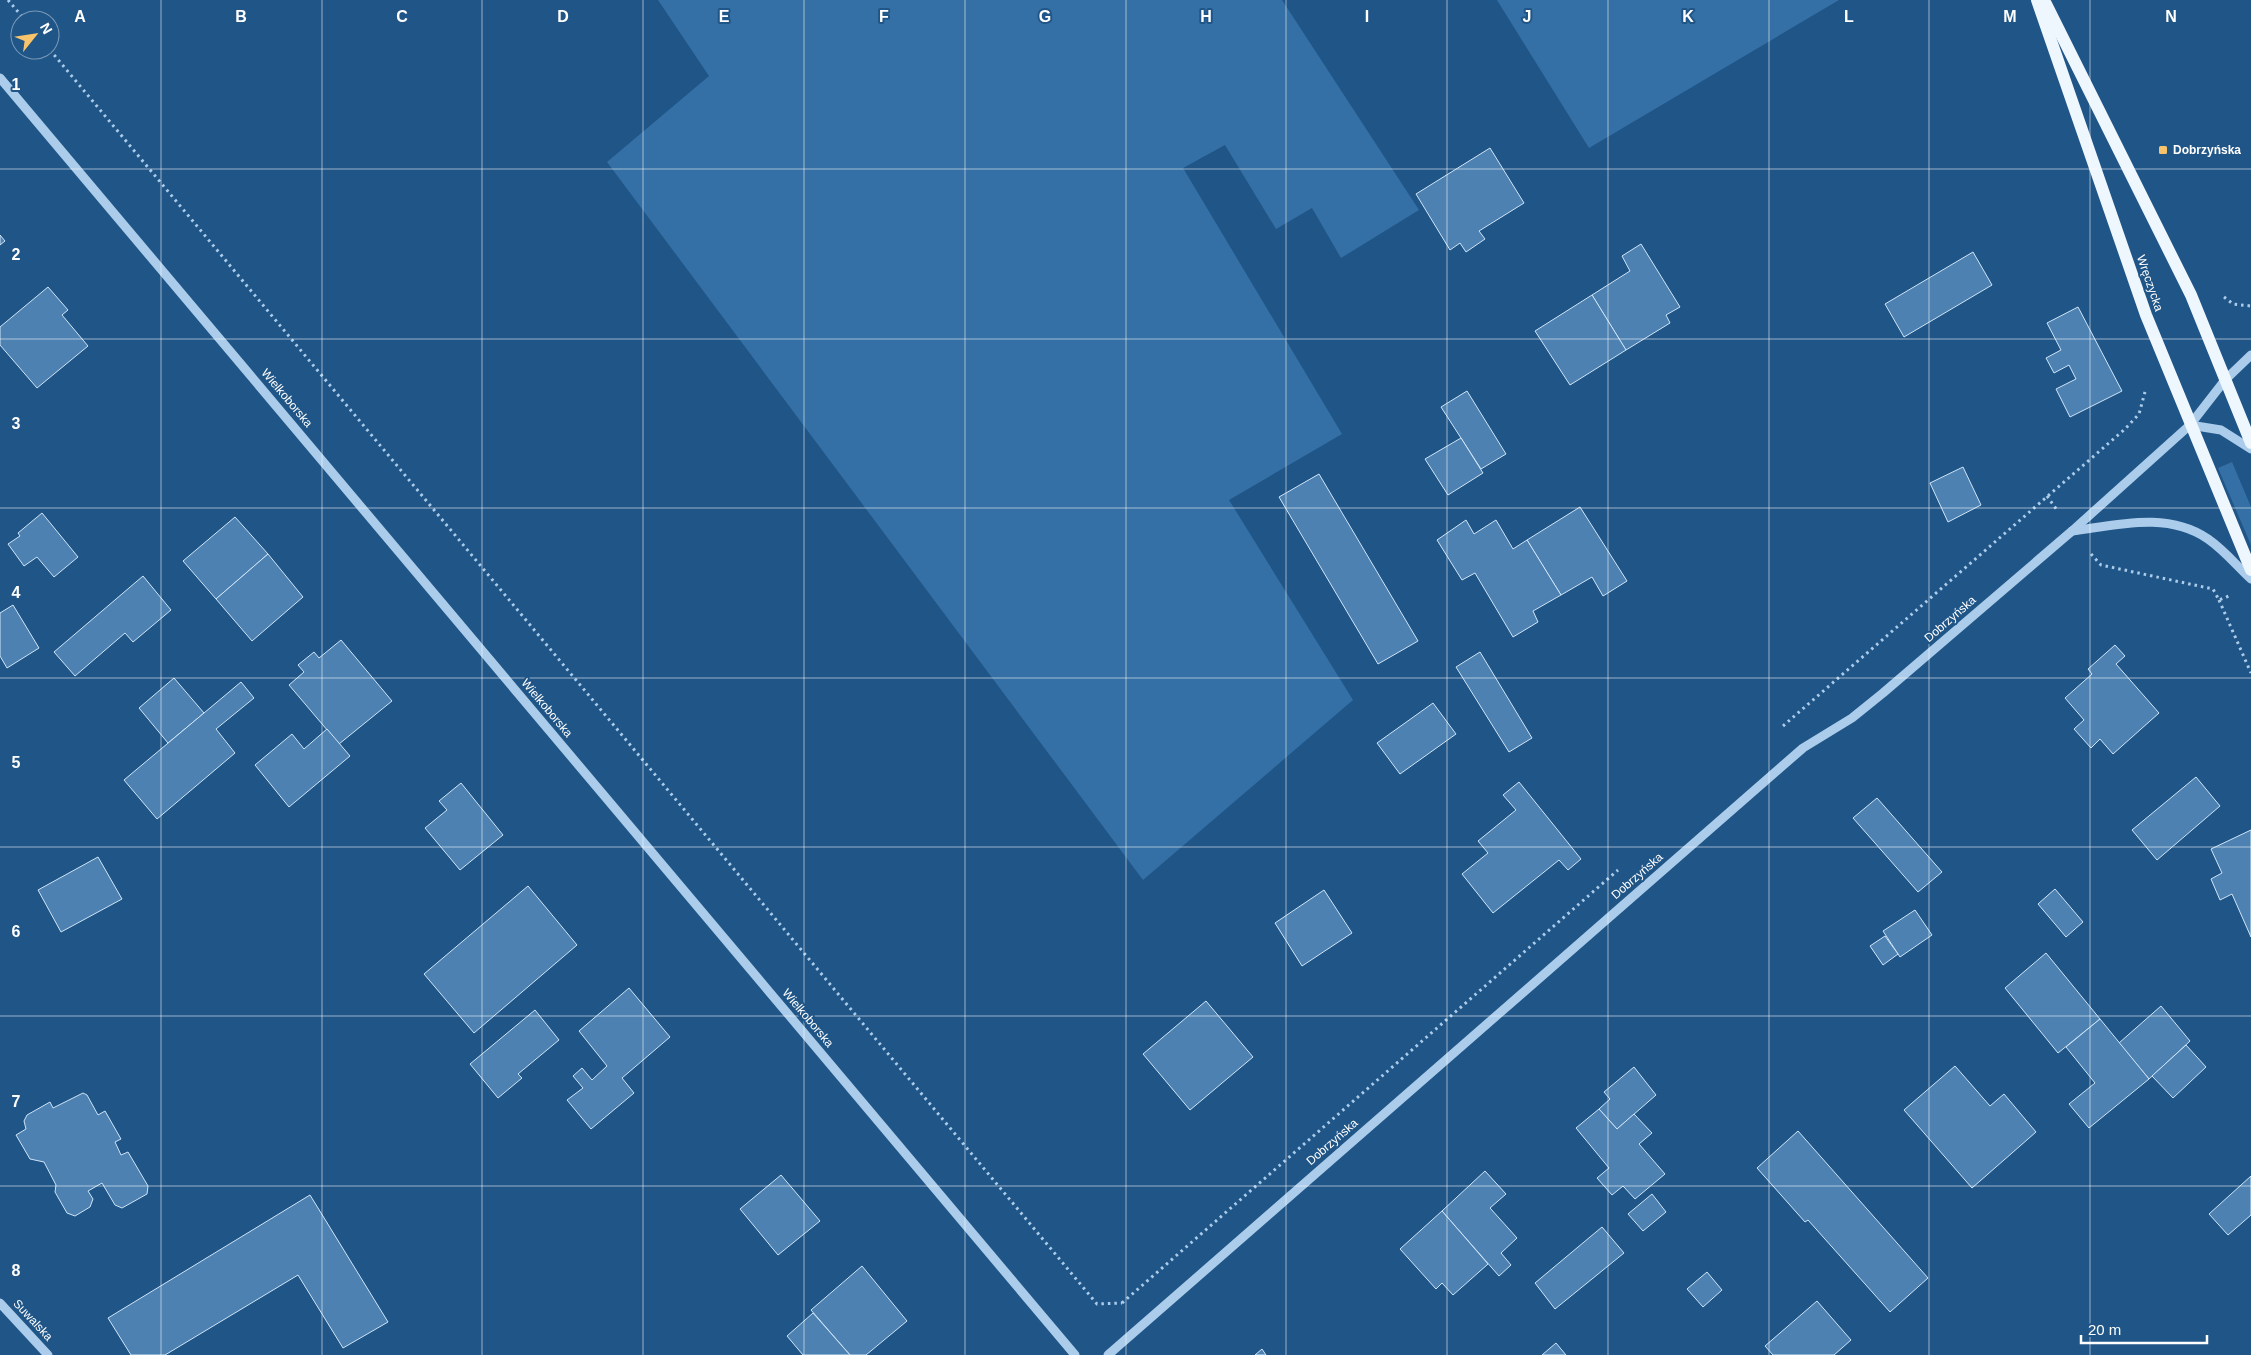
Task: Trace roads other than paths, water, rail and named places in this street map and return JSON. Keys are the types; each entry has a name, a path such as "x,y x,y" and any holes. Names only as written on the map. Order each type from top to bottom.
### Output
{"main road":[{"name":"Wręczycka","path":"2037,0 2146,315 2251,570"},
{"path":"2044,0 2191,295 2251,444"}],"street":[{"name":"Wielkoborska","path":"0,78 1075,1355"},
{"name":"Dobrzyńska","path":"1108,1355 1803,748 1852,718 2072,531 2190,425 2225,380 2251,355"},
{"path":"2190,425 2221,430 2251,449"},
{"path":"2072,531 2148,521 2183,526 2208,539 2251,579"},
{"name":"Suwalska","path":"0,1303 48,1355"}],"place":[{"name":"Dobrzyńska","path":"2163,150"}]}
